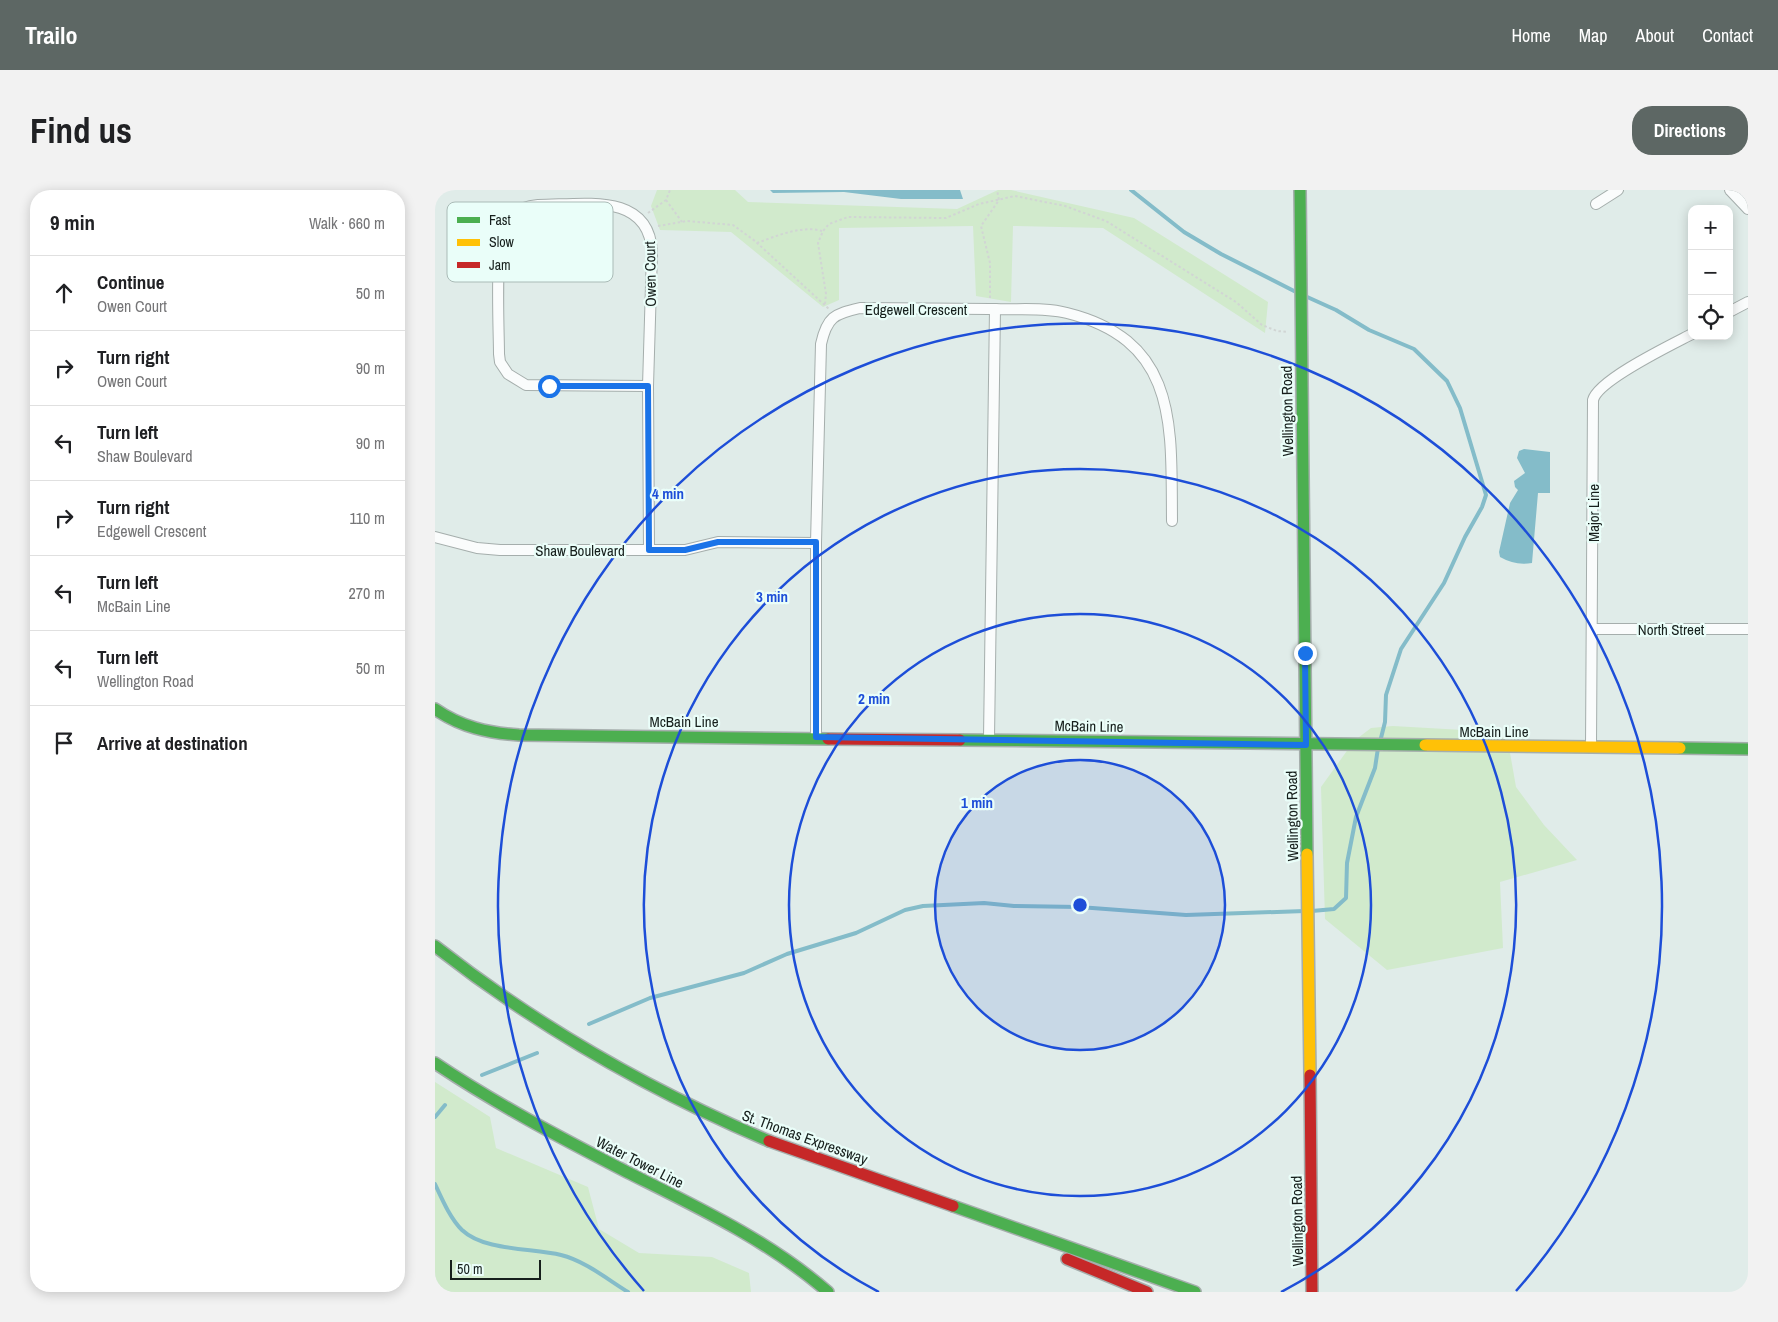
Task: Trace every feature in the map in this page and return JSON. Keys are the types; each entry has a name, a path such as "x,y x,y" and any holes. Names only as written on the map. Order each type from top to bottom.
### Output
{"main road":[{"name":"Wellington Road","path":"1300,190 1312,1292"},
{"name":"McBain Line","path":"435,708 446,717 497,734 1748,749"},
{"name":"St. Thomas Expressway","path":"435,946 516,1007 578,1046 639,1080 727,1124 1195,1292"},
{"name":"Water Tower Line","path":"435,1063 479,1093 758,1242 815,1279 828,1292"},
{"path":"846,1168 1147,1292"}],"street":[{"path":"1597,204 1618,190"},
{"path":"1730,190 1748,209"},
{"name":"Owen Court","path":"613,207 622,207 644,223 651,240 648,386 649,550"},
{"name":"Owen Court","path":"500,282 499,354 507,374 526,385 648,386"},
{"path":"1733,310 1748,302"},
{"name":"Edgewell Crescent","path":"835,316 860,308 992,309 1065,312 1108,326 1140,352 1157,379 1167,406 1171,439 1172,521"},
{"path":"989,739 992,309"},
{"path":"816,737 816,542 821,344 824,330 831,318 835,316"},
{"name":"Major Line","path":"1591,747 1593,414 1595,394 1601,386 1616,376 1688,336"},
{"name":"Shaw Boulevard","path":"435,537 477,548 500,550 685,550 718,542 816,542"},
{"name":"North Street","path":"1593,629 1748,629"}],"path":[{"path":"644,223 665,200 670,190"},
{"path":"992,309 990,263 981,226 999,200 997,190"},
{"path":"825,304 826,294 818,243 823,231 829,224 848,217 947,218 979,204 1015,196 1065,206 1106,221 1236,302 1262,325 1277,331 1301,333"},
{"path":"665,200 682,222"},
{"path":"644,223 682,222 733,225 825,304 835,316"},
{"path":"757,244 779,235 814,228 823,231"}],"green space":[{"path":"657,190 735,190 748,202 957,209 998,190 1011,190 1134,218 1268,302 1265,333 1103,228 1013,226 1011,302 976,296 973,226 839,228 839,300 823,307 731,232 660,230 651,206"},
{"path":"1393,726 1498,732 1509,747 1516,787 1544,825 1577,860 1500,882 1503,948 1387,970 1325,919 1321,787 1354,741 1371,728"},
{"path":"435,1082 490,1117 496,1148 588,1187 599,1229 639,1253 712,1257 749,1273 751,1292 435,1292"}],"water":[{"path":"770,190 960,190 963,199 901,199 844,192 773,193"},
{"path":"1524,449 1550,452 1550,493 1538,493 1532,563 1523,564 1500,557 1499,552 1510,503 1518,490 1515,487 1514,481 1525,473 1517,458 1519,451"}],"waterway":[{"path":"1131,190 1184,232 1221,254 1296,292"},
{"path":"1305,296 1336,310 1369,330 1414,349 1447,381 1460,408 1486,495 1482,507 1465,537 1444,583 1401,649 1386,695 1385,722 1380,742"},
{"path":"1312,911 1334,909 1346,898 1347,863 1356,817 1375,768 1378,748"},
{"path":"589,1024 650,998 744,973 787,954 856,933 905,910 923,906 984,903 1014,906 1079,907 1186,915 1305,911"},
{"path":"482,1075 537,1053"},
{"path":"435,1117 445,1105"},
{"path":"435,1184 454,1220 471,1237 509,1248 549,1253 570,1258 587,1266 628,1292"}],"traffic: fast":[{"path":"1300,190 1307,854"},
{"path":"435,709 465,725 496,733 519,735 828,739"},
{"path":"960,740 1425,745"},
{"path":"1680,748 1748,749"},
{"path":"435,946 474,976 554,1030 596,1055 681,1100 769,1141"},
{"path":"435,1063 481,1093 529,1120 756,1240 805,1273 828,1292"},
{"path":"953,1206 1195,1292"}],"traffic: slow":[{"path":"1425,745 1680,748"},
{"path":"1307,854 1310,1075"}],"traffic: jam":[{"path":"828,739 960,740"},
{"path":"1310,1075 1312,1292"},
{"path":"769,1141 953,1206"},
{"path":"1067,1259 1147,1292"}],"route":[{"path":"549,386 648,386 649,550 685,550 718,542 816,542 816,737 1306,745 1305,653"}]}
